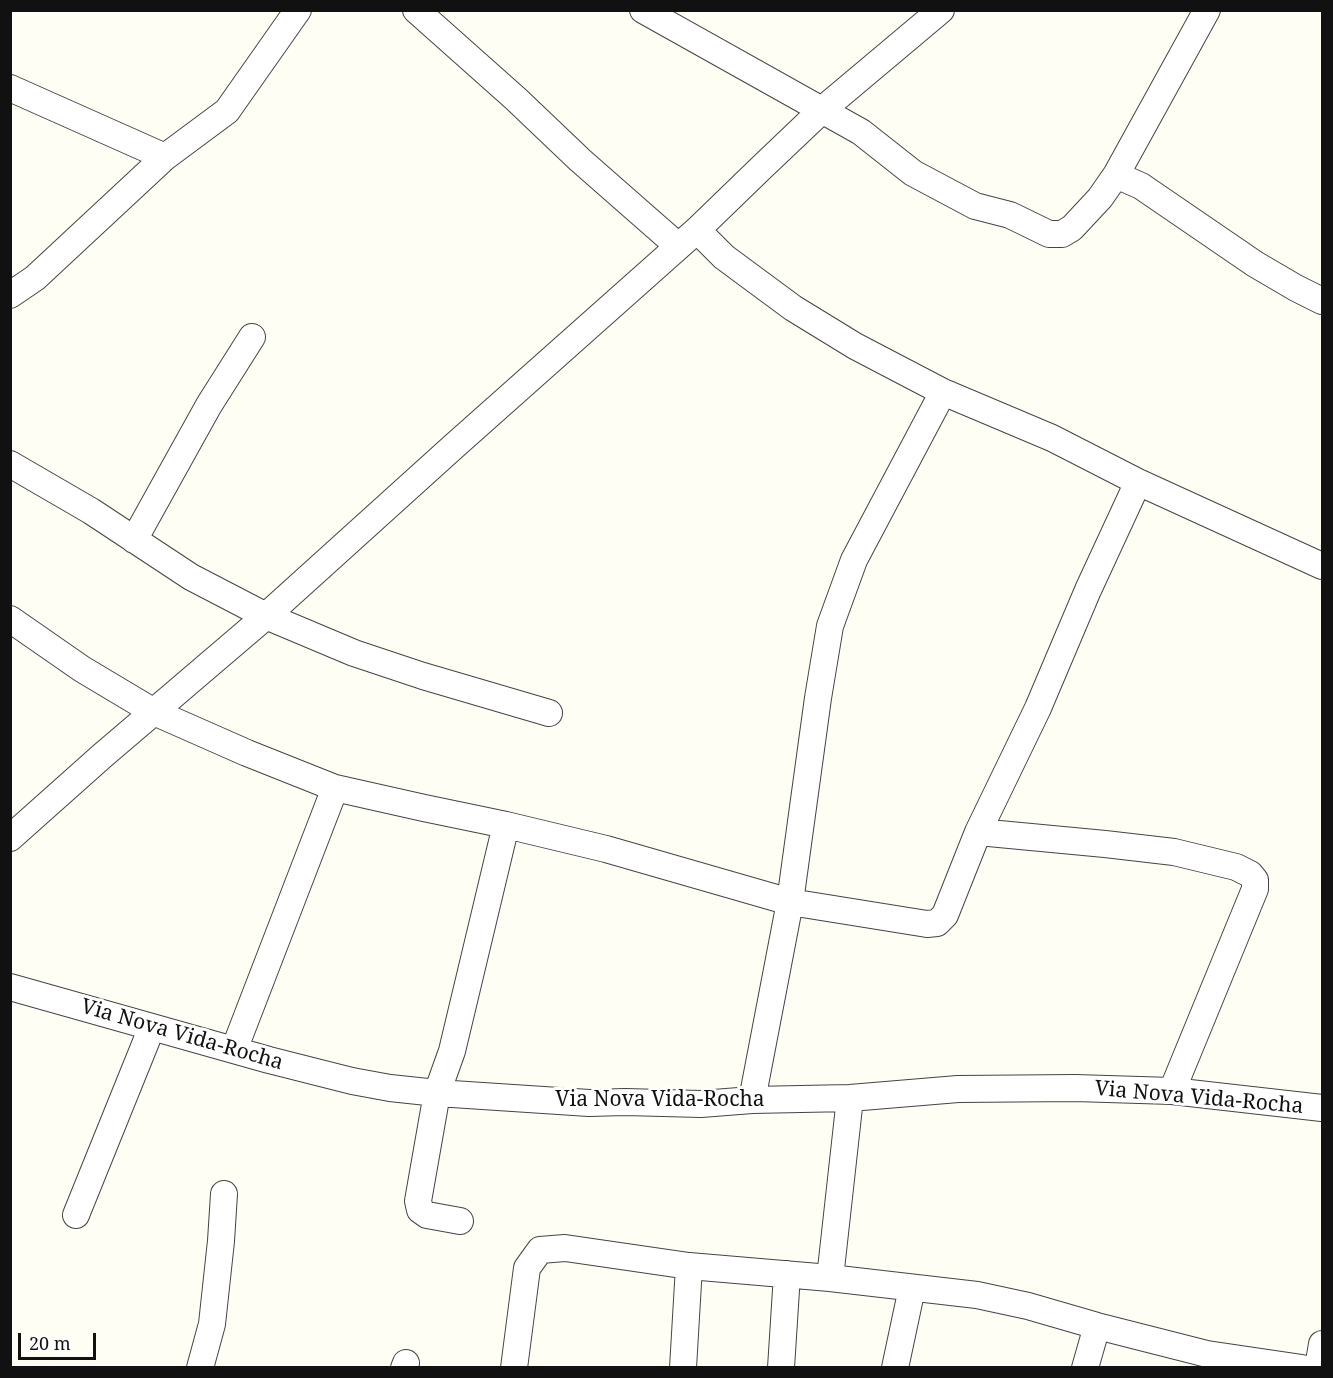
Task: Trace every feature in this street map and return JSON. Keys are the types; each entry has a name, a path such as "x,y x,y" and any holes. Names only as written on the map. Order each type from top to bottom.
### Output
{"street":[{"path":"10,295 35,278 165,157 227,111 298,10"},
{"path":"416,10 516,99 580,160 688,238 724,257 793,308 855,346 943,392 1052,438 1138,482 1323,566"},
{"path":"643,10 861,132 913,173 975,206 1010,216 1049,234 1062,234 1072,228 1100,198 1116,175 1207,10"},
{"path":"10,838 266,616 688,238 822,110 941,10"},
{"path":"10,88 165,157"},
{"path":"1116,175 1141,186 1255,264 1323,301"},
{"path":"134,540 209,405 252,337"},
{"path":"752,1100 790,902 830,627 854,560 943,392"},
{"path":"10,464 92,511 192,577 266,616 354,653 549,713"},
{"path":"10,619 82,669 154,712 335,788 606,849 790,902 927,924 937,923 945,915 978,832 1038,708 1088,590 1138,482"},
{"path":"234,1050 335,788"},
{"path":"460,1221 427,1215 420,1210 418,1201 437,1093 452,1051 506,825"},
{"path":"978,832 1173,852 1236,867 1250,874 1255,880 1255,889 1172,1091"},
{"name":"Via Nova Vida-Rocha","path":"10,987 352,1081 437,1093 589,1103 701,1104 752,1100 850,1098 958,1089 1075,1088 1172,1091 1323,1108"},
{"path":"76,1215 152,1027"},
{"path":"830,1278 850,1098"},
{"path":"200,1368 212,1324 224,1194"},
{"path":"514,1368 526,1268 540,1250 565,1248 689,1266 830,1278 977,1295 1028,1306 1205,1361 1302,1368"},
{"path":"683,1368 689,1266"},
{"path":"781,1368 787,1275"},
{"path":"895,1368 912,1288"},
{"path":"1085,1368 1097,1326"},
{"path":"1318,1368 1323,1344"}]}
